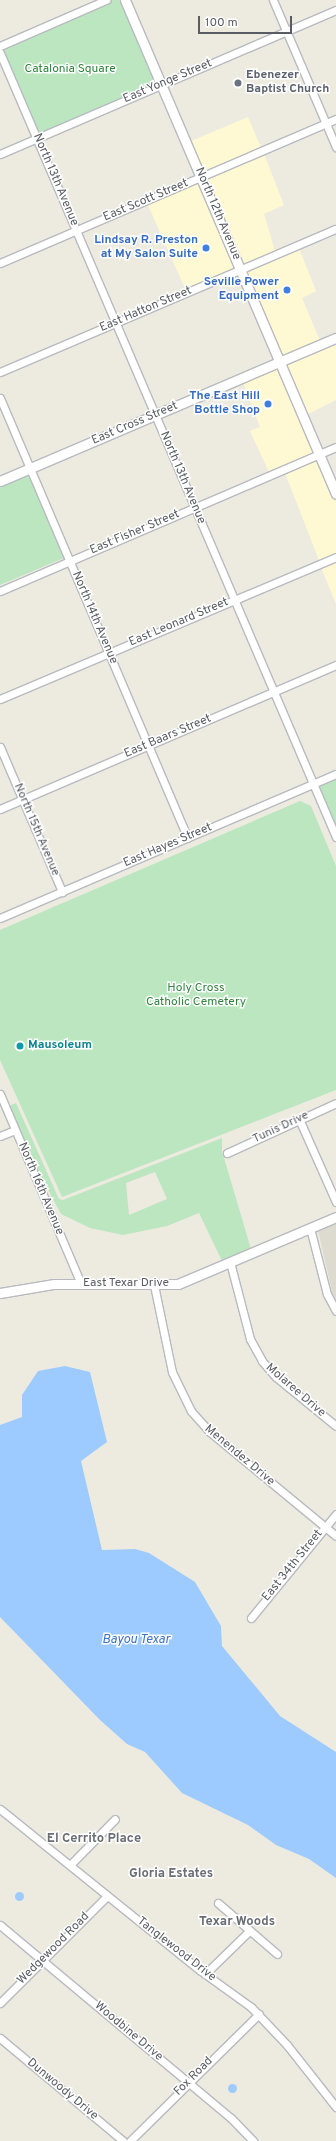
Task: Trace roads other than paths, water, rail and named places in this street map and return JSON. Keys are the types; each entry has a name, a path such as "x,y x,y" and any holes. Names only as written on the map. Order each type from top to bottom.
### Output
{"street":[{"path":"0,46 106,0"},
{"name":"North 12th Avenue","path":"125,0 336,494"},
{"path":"274,0 336,147"},
{"name":"East Yonge Street","path":"0,154 336,10"},
{"name":"North 13th Avenue","path":"0,52 336,837"},
{"name":"East Scott Street","path":"0,263 336,119"},
{"name":"East Hatton Street","path":"0,372 336,229"},
{"name":"East Cross Street","path":"0,481 336,338"},
{"name":"North 14th Avenue","path":"0,398 188,838"},
{"name":"East Fisher Street","path":"0,591 336,447"},
{"name":"East Leonard Street","path":"0,700 336,557"},
{"name":"East Baars Street","path":"0,809 336,665"},
{"name":"North 15th Avenue","path":"0,747 62,892"},
{"name":"East Hayes Street","path":"0,918 336,774"},
{"name":"North 16th Avenue","path":"0,1094 81,1284"},
{"name":"Tunis Drive","path":"227,1153 336,1103"},
{"path":"299,1119 336,1202"},
{"path":"0,1136 15,1130"},
{"name":"East Texar Drive","path":"0,1293 35,1285 81,1284 154,1286 178,1284 336,1217"},
{"path":"310,1228 327,1294 336,1311"},
{"name":"Molaree Drive","path":"230,1262 250,1339 262,1361 276,1377 336,1426"},
{"name":"Menendez Drive","path":"154,1286 172,1372 191,1410 210,1432 336,1536"},
{"name":"East 34th Street","path":"251,1618 336,1514"},
{"name":"Tanglewood Drive","path":"0,1808 205,1974 259,2014 287,2045 336,2107"},
{"path":"70,1865 115,1819"},
{"name":"Wedgewood Road","path":"0,2003 107,1896"},
{"path":"218,1903 277,1954"},
{"name":"Woodbine Drive","path":"0,1925 189,2082 231,2118 253,2141"},
{"path":"205,1974 249,1931"},
{"name":"Fox Road","path":"130,2141 259,2014"},
{"name":"Dunwoody Drive","path":"0,2038 123,2141"}],"water":[{"name":"Bayou Texar","path":"65,1366 90,1372 107,1442 81,1461 102,1550 135,1549 149,1553 195,1582 221,1626 222,1646 280,1716 336,1752 336,1878 309,1859 276,1845 248,1825 182,1793 145,1752 127,1744 100,1720 0,1617 0,1425 22,1417 22,1395 38,1371"},
{"path":"17,1892 21,1892 23,1896 21,1900 17,1900 15,1898 15,1894"},
{"path":"230,2084 234,2084 236,2088 234,2092 230,2092 228,2090 228,2086"}],"place":[{"name":"Ebenezer Baptist Church","path":"238,83"},
{"name":"Lindsay R. Preston at My Salon Suite","path":"206,248"},
{"name":"Seville Power Equipment","path":"287,290"},
{"name":"The East Hill Bottle Shop","path":"268,404"},
{"name":"Mausoleum","path":"20,1046"}],"district":[{"name":"El Cerrito Place","path":"94,1839"},
{"name":"Gloria Estates","path":"171,1874"},
{"name":"Texar Woods","path":"237,1922"}],"park label":[{"name":"Catalonia Square","path":"70,70"},
{"name":"Holy Cross Catholic Cemetery","path":"196,996"}]}
